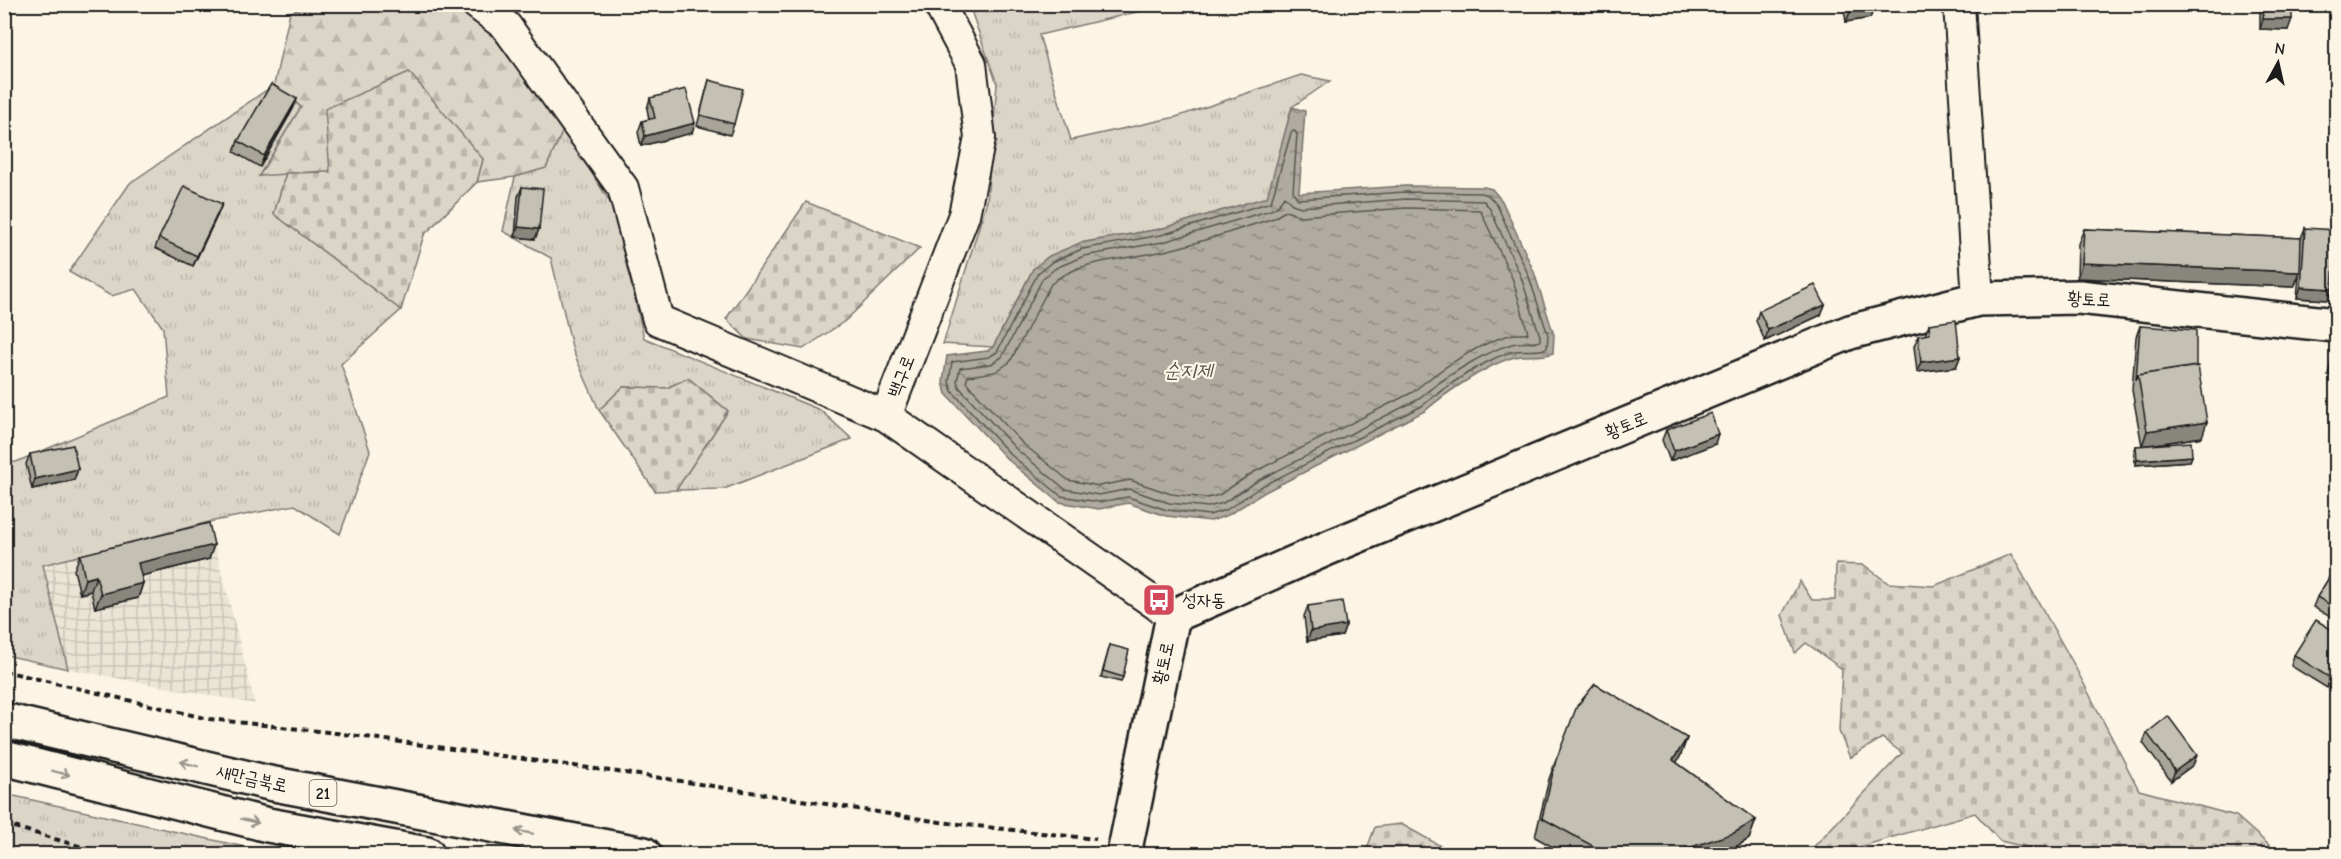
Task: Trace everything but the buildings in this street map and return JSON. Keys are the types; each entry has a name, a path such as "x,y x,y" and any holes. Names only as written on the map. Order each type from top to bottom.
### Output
{"main road":[{"name":"황토로","path":"1125,848 1173,616 1328,548 1850,332 1978,299 2079,297 2337,325"},
{"name":"새만금북로","path":"4,720 269,783 644,855"},
{"name":"21","path":"4,758 268,825 427,855"}],"street":[{"path":"477,4 506,26 623,188 658,320 886,416"},
{"name":"백구로","path":"939,4 970,64 980,138 964,215 886,416 1173,616"},
{"path":"1959,4 1978,299"}],"path":[{"path":"4,671 209,719 336,733 585,768 1125,848"},
{"path":"4,824 106,855"}],"shaded area":[{"path":"209,521 255,704 68,669 43,565"}],"green space":[{"path":"315,5 460,5 485,23 564,128 546,168 515,177 477,182 483,159 259,176 301,107 274,85 290,12"},
{"path":"969,5 1166,5 1039,35 1071,140 1176,117 1301,75 1330,81 1292,107 1268,197 1160,229 1080,243 1033,269 993,347 943,344 987,201 997,84"},
{"path":"409,72 483,159 477,182 424,235 401,310 274,214 286,173 330,172 325,109"},
{"path":"274,85 301,107 259,176 286,173 274,214 401,310 341,364 370,451 340,534 295,505 209,522 43,565 68,669 5,655 4,463 16,462 169,397 163,328 136,289 111,296 69,272 130,183"},
{"path":"564,128 613,207 644,338 820,410 852,439 724,489 676,490 728,411 688,378 667,388 623,387 599,410 573,351 551,258 503,231 515,177 546,168"},
{"path":"806,202 920,248 845,321 803,349 747,339 726,319"},
{"path":"688,378 728,411 676,490 655,491 599,410 623,387 667,388"},
{"path":"2011,554 2072,661 2139,790 2236,816 2279,854 2057,854 2000,841 1975,813 1835,854 1807,854 1902,753 1882,738 1850,758 1839,731 1842,669 1806,643 1795,653 1782,615 1800,581 1812,600 1835,600 1836,564 1864,565 1888,583 1934,586"},
{"path":"4,794 277,854 30,854 5,846"},
{"path":"1401,824 1455,854 1365,854 1375,827"}],"water":[{"name":"순지제","path":"1292,107 1305,111 1299,193 1405,186 1492,189 1502,201 1534,272 1554,335 1553,353 1515,357 1493,365 1425,411 1265,492 1228,515 1211,521 1166,516 1128,503 1099,509 1059,502 1007,459 946,394 943,382 947,356 987,351 993,347 1033,269 1049,256 1080,243 1160,229 1267,197"}],"place":[{"name":"성자동","path":"1159,600"}]}
